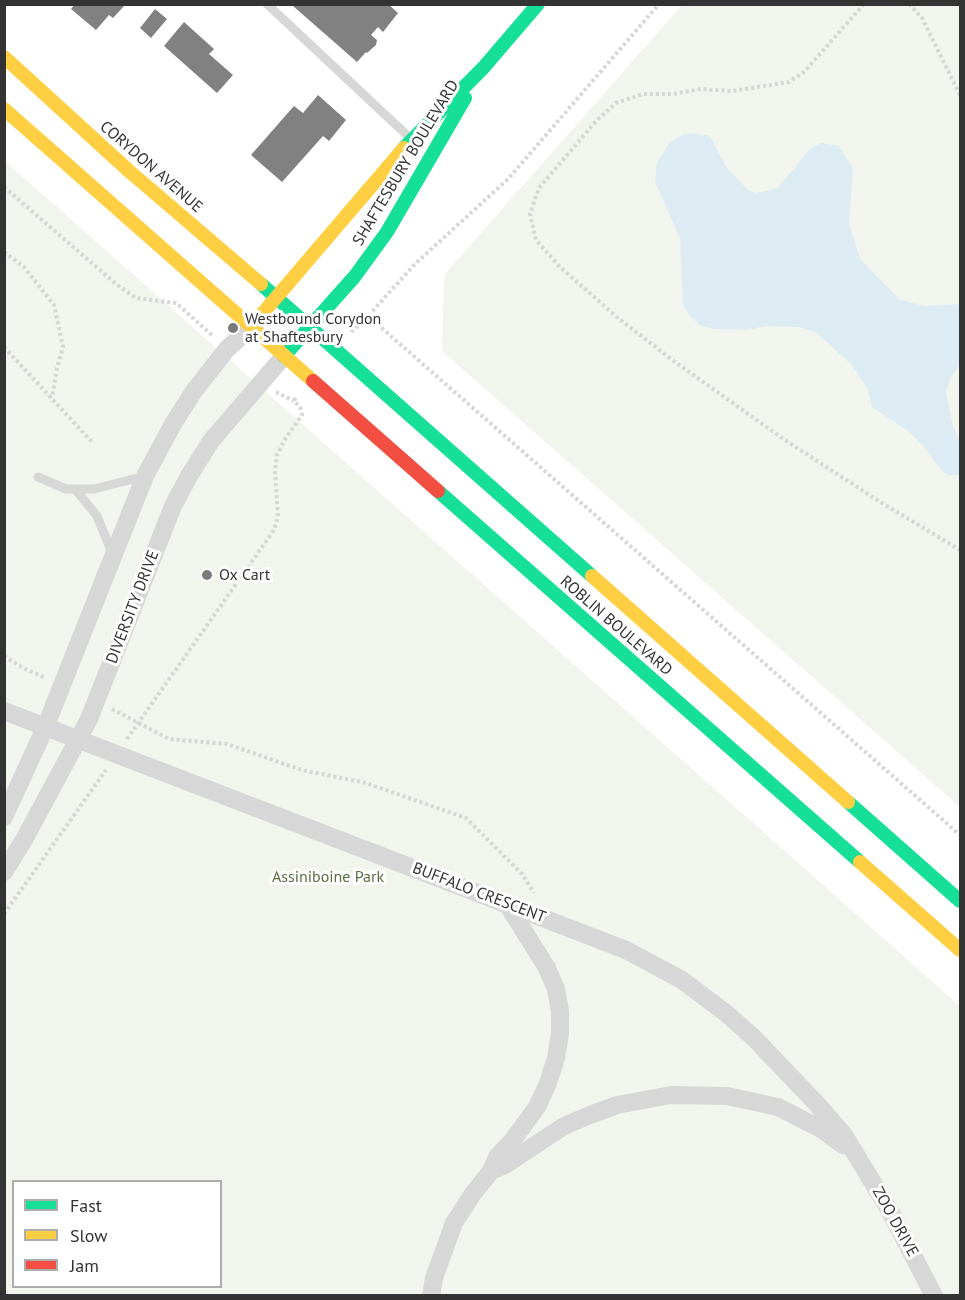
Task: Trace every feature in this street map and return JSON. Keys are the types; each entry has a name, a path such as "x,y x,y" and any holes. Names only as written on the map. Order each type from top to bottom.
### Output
{"main road":[{"name":"SHAFTESBURY BOULEVARD","path":"284,356 355,276 387,232 422,148 484,67 538,4"},
{"name":"CORYDON AVENUE","path":"4,57 129,171 277,298"},
{"name":"SHAFTESBURY BOULEVARD","path":"251,327 422,148 484,67"},
{"path":"4,110 251,327"},
{"name":"ROBLIN BOULEVARD","path":"277,298 960,901"},
{"name":"ROBLIN BOULEVARD","path":"251,327 960,950"}],"street":[{"path":"4,817 45,728 145,476 172,424 194,391 227,349 251,327"},
{"name":"DIVERSITY DRIVE","path":"4,872 25,838 97,700 173,506 189,476 211,441 284,356"},
{"name":"BUFFALO CRESCENT","path":"4,711 626,950 682,980 704,995 754,1038 790,1074 844,1135 852,1151"},
{"path":"432,1296 434,1278 454,1223 472,1194 491,1171 497,1157 537,1107 554,1066 560,1033 560,1011 556,989 547,968 507,904"},
{"path":"491,1171 505,1165 564,1126 590,1115 617,1105 671,1095 727,1096 778,1107 821,1129 852,1151"},
{"name":"ZOO DRIVE","path":"852,1151 890,1211 934,1296"}],"lane":[{"path":"267,4 422,148"},
{"path":"39,477 66,489 75,489 109,486 145,476"},
{"path":"75,489 97,516 114,558"}],"path":[{"path":"333,348 368,316 415,264 508,179 659,4"},
{"path":"864,4 804,72 789,82 732,91 701,89 674,94 643,94 616,103 597,120 539,188 530,214 536,240 560,267 618,318 782,438 960,550"},
{"path":"909,4 922,18 960,95"},
{"path":"4,188 116,284 136,298 176,303"},
{"path":"4,252 24,267 54,305 63,348 52,398"},
{"path":"368,316 960,835"},
{"path":"4,347 92,442"},
{"path":"4,914 274,530 278,517 275,471 277,455 302,415 300,407 294,401 307,377"},
{"path":"4,656 23,668 62,686"},
{"path":"97,700 169,739 227,744 302,770 366,783 466,818 522,874 552,922"}],"green space":[{"path":"682,5 960,5 960,807 442,351 444,275"},
{"name":"Assiniboine Park","path":"5,161 960,1006 960,1295 5,1295"}],"shaded area":[{"path":"683,134 710,136 726,167 747,189 756,193 777,189 810,149 821,143 839,146 853,169 849,223 860,259 900,300 924,306 960,304 960,364 946,391 952,423 960,443 960,475 949,475 943,472 923,445 908,431 872,407 868,390 853,366 817,333 799,327 714,329 700,325 689,315 683,304 680,238 655,182 657,163 669,143"}],"building":[{"path":"75,4 126,4 113,18 109,15 96,30 71,9"},
{"path":"295,4 388,4 398,13 383,32 378,27 371,35 377,40 376,45 357,62 293,6"},
{"path":"155,9 167,19 151,38 140,28"},
{"path":"184,22 214,49 209,54 233,75 217,93 164,46"},
{"path":"318,95 346,120 329,141 323,136 282,182 251,155 294,106 303,113"}],"traffic: fast":[{"path":"404,148 484,67 538,4"},
{"path":"284,356 355,276 387,232 465,98"},
{"path":"261,284 592,576"},
{"path":"438,491 860,862"},
{"path":"848,802 960,901"}],"traffic: slow":[{"path":"4,57 129,171 261,284"},
{"path":"4,109 313,381"},
{"path":"251,327 404,148"},
{"path":"592,576 848,802"},
{"path":"860,862 960,950"}],"traffic: jam":[{"path":"313,381 438,491"}],"place":[{"name":"Westbound Corydon at Shaftesbury","path":"233,328"},
{"name":"Ox Cart","path":"207,575"}]}
